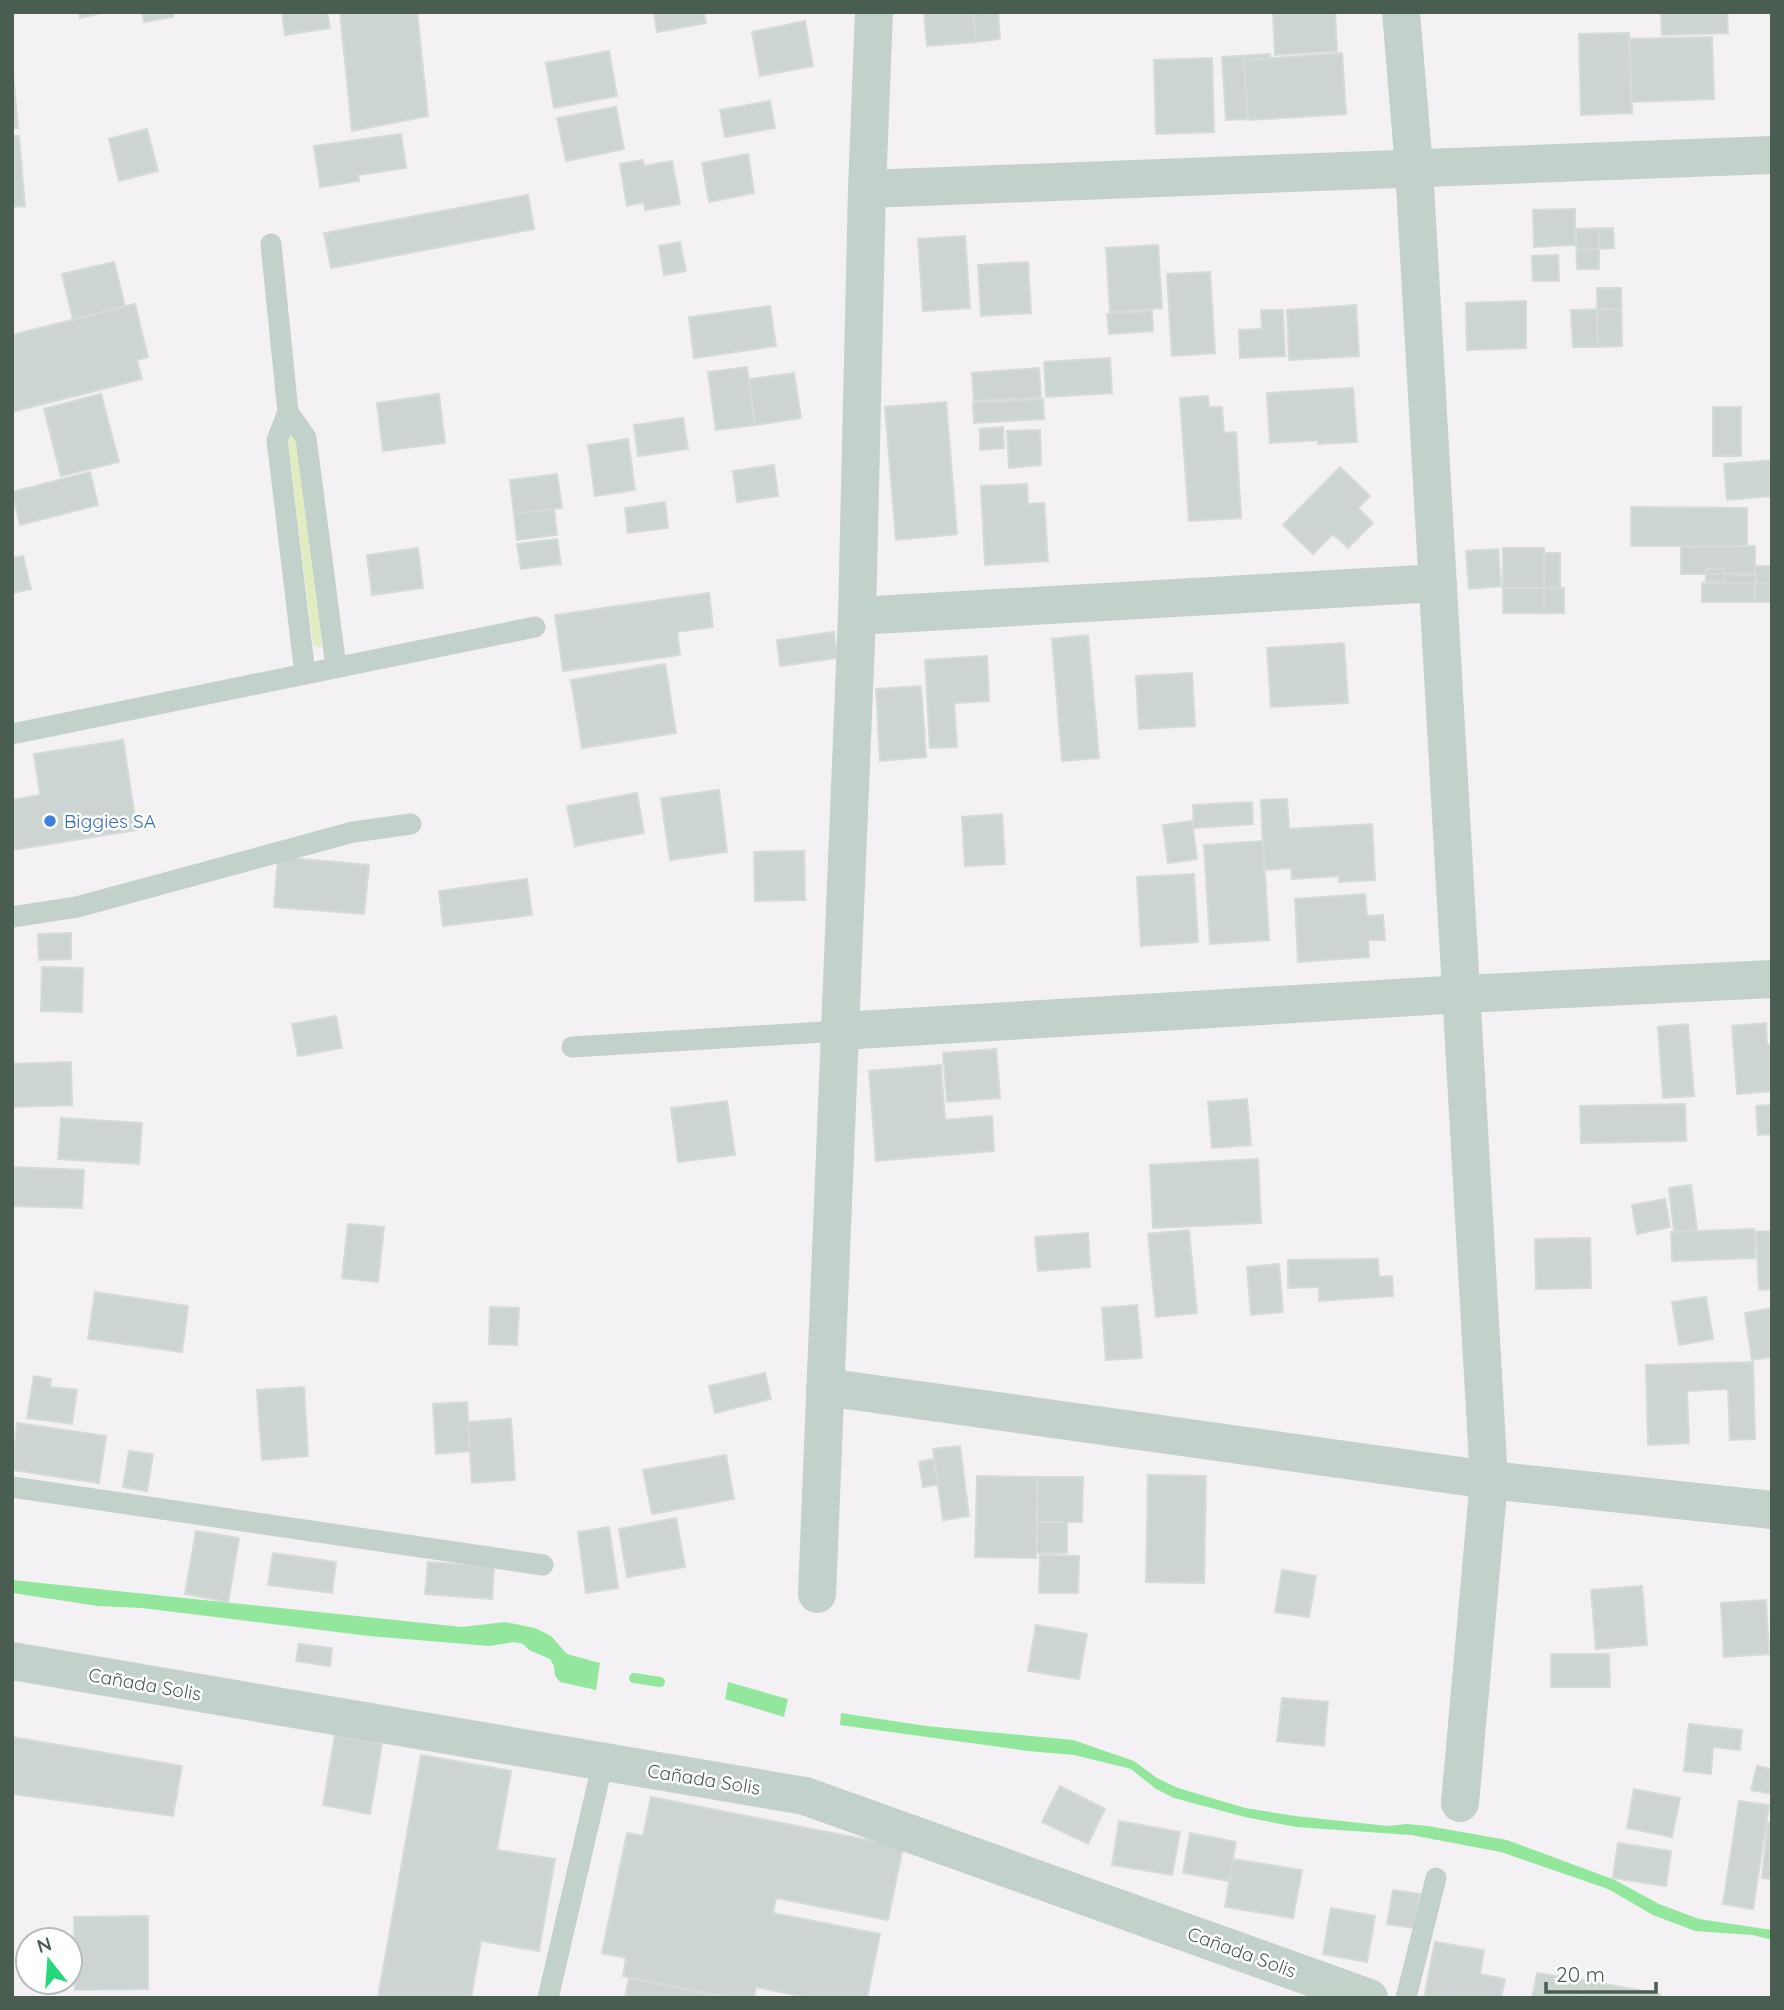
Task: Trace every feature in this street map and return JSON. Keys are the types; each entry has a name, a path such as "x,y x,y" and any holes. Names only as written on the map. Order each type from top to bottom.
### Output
{"street":[{"path":"817,1594 857,616 874,12"},
{"path":"1401,12 1414,168 1489,1480 1460,1802"},
{"path":"867,189 1772,155"},
{"path":"857,616 1438,583"},
{"path":"840,1031 1463,994 1772,979"},
{"path":"825,1387 1489,1480 1772,1510"},
{"name":"Cañada Solis","path":"12,1661 805,1796 1367,1998"}],"lane":[{"path":"271,244 288,412 277,440 305,674"},
{"path":"288,412 306,438 336,667"},
{"path":"12,734 535,627"},
{"path":"12,917 77,907 353,832 411,824"},
{"path":"572,1047 840,1031"},
{"path":"12,1487 543,1565"},
{"path":"548,1998 603,1762"},
{"path":"1406,1998 1436,1878"}],"shaded area":[{"path":"290,433 297,441 322,644 319,648 313,645 288,442"},
{"path":"12,1580 462,1627 505,1622 535,1628 551,1636 567,1654 600,1663 596,1690 560,1682 555,1676 550,1659 514,1642 489,1646 369,1636 142,1608 98,1606 12,1593"},
{"path":"728,1682 788,1699 784,1717 725,1699"},
{"path":"841,1713 926,1726 1073,1740 1134,1761 1157,1778 1178,1788 1245,1808 1388,1826 1428,1826 1507,1840 1615,1880 1659,1904 1699,1919 1772,1930 1772,1940 1753,1935 1695,1931 1653,1915 1608,1889 1501,1852 1411,1835 1296,1827 1245,1817 1174,1798 1156,1789 1131,1769 1074,1755 840,1725"}],"building":[{"path":"79,12 105,12 80,18"},
{"path":"142,12 173,12 173,17 144,22"},
{"path":"282,12 327,12 330,28 285,35"},
{"path":"340,12 417,12 428,116 352,131"},
{"path":"654,12 704,12 706,23 657,32"},
{"path":"924,12 973,12 976,42 927,46"},
{"path":"998,12 1000,39 976,42 973,14"},
{"path":"1273,12 1335,12 1337,51 1275,55"},
{"path":"1661,12 1727,12 1728,33 1662,35"},
{"path":"805,21 813,66 760,76 752,32"},
{"path":"1629,33 1632,113 1581,115 1579,34"},
{"path":"1712,37 1714,99 1631,102 1630,39"},
{"path":"609,51 617,96 554,108 546,63"},
{"path":"1342,53 1346,114 1248,120 1244,60"},
{"path":"1270,54 1270,58 1244,60 1248,119 1226,120 1222,57"},
{"path":"1212,58 1214,132 1156,134 1154,60"},
{"path":"12,62 18,128 12,129"},
{"path":"770,101 775,128 725,137 720,110"},
{"path":"616,107 624,149 566,161 557,118"},
{"path":"147,129 158,171 119,181 109,139"},
{"path":"401,134 406,168 358,175 359,181 320,187 314,146"},
{"path":"12,136 19,136 25,206 12,207"},
{"path":"748,154 754,193 709,202 702,163"},
{"path":"643,160 644,166 672,161 680,204 645,210 644,202 627,206 620,164"},
{"path":"528,195 534,229 331,268 324,233"},
{"path":"1575,209 1575,245 1534,247 1533,210"},
{"path":"1599,228 1599,269 1577,269 1576,229"},
{"path":"1613,228 1614,248 1577,250 1576,229"},
{"path":"965,236 970,308 923,311 918,239"},
{"path":"680,242 686,271 664,275 659,246"},
{"path":"1158,245 1162,308 1110,312 1106,248"},
{"path":"1558,255 1559,281 1533,281 1532,256"},
{"path":"114,262 125,306 73,320 62,274"},
{"path":"1028,262 1031,313 981,316 978,265"},
{"path":"1210,272 1215,353 1172,356 1167,274"},
{"path":"1597,288 1621,288 1622,346 1598,347"},
{"path":"1526,301 1526,348 1467,350 1466,303"},
{"path":"135,304 148,357 137,360 142,379 12,412 12,335"},
{"path":"1356,305 1359,356 1289,360 1287,310"},
{"path":"770,306 776,346 694,358 689,317"},
{"path":"1621,309 1622,346 1573,347 1571,310"},
{"path":"1261,310 1283,310 1285,356 1240,358 1239,330 1262,329"},
{"path":"1152,311 1153,331 1109,334 1107,314"},
{"path":"1110,358 1112,393 1046,397 1044,362"},
{"path":"747,367 755,425 716,430 708,372"},
{"path":"1039,368 1041,397 974,401 972,373"},
{"path":"794,373 801,418 755,425 749,379"},
{"path":"1353,388 1357,442 1318,444 1318,440 1270,443 1267,393"},
{"path":"101,394 119,462 61,476 44,409"},
{"path":"439,394 445,443 383,451 377,403"},
{"path":"1208,396 1209,407 1222,407 1224,433 1236,432 1241,518 1189,521 1180,398"},
{"path":"1043,399 1044,419 974,423 973,403"},
{"path":"946,402 957,534 896,540 885,407"},
{"path":"1713,407 1741,407 1741,456 1713,456"},
{"path":"683,418 688,449 638,456 634,425"},
{"path":"1003,427 1004,448 980,450 980,429"},
{"path":"1040,430 1041,465 1009,468 1007,431"},
{"path":"628,439 635,490 595,496 588,445"},
{"path":"1772,460 1772,496 1727,500 1724,464"},
{"path":"774,465 778,496 737,502 733,471"},
{"path":"1340,467 1370,496 1358,508 1373,523 1348,548 1333,534 1313,554 1283,525"},
{"path":"90,472 98,505 20,525 12,492"},
{"path":"557,474 562,508 514,514 510,480"},
{"path":"1027,484 1028,504 1044,503 1048,561 985,565 981,486"},
{"path":"665,502 668,528 628,533 625,508"},
{"path":"1631,507 1747,508 1747,546 1631,546"},
{"path":"554,509 557,535 517,540 514,514"},
{"path":"557,539 561,564 521,569 517,544"},
{"path":"1755,546 1755,574 1681,574 1681,547"},
{"path":"418,548 423,588 372,595 367,555"},
{"path":"1503,548 1544,548 1544,613 1503,613"},
{"path":"1498,549 1501,586 1469,589 1466,551"},
{"path":"1545,553 1560,553 1560,587 1544,588"},
{"path":"23,556 31,589 12,593 12,558"},
{"path":"1755,566 1772,566 1772,602 1755,602"},
{"path":"1706,569 1724,569 1724,581 1706,581"},
{"path":"1724,574 1756,575 1757,583 1724,583"},
{"path":"1702,583 1772,583 1772,602 1702,602"},
{"path":"1503,588 1564,588 1564,613 1503,613"},
{"path":"709,593 713,627 677,632 680,655 563,671 555,615"},
{"path":"834,632 837,658 780,666 777,640"},
{"path":"1088,635 1099,758 1062,761 1052,639"},
{"path":"1344,643 1348,703 1271,707 1267,648"},
{"path":"987,656 989,701 954,703 957,747 930,748 925,660"},
{"path":"665,664 676,733 582,748 571,680"},
{"path":"1192,673 1195,726 1139,729 1136,676"},
{"path":"921,686 926,757 880,761 876,689"},
{"path":"123,740 137,830 12,850 12,800 40,795 34,754"},
{"path":"719,790 727,852 670,860 661,798"},
{"path":"637,793 644,833 575,846 567,806"},
{"path":"1287,799 1289,829 1372,824 1375,880 1339,882 1339,876 1292,879 1291,868 1264,870 1261,800"},
{"path":"1252,802 1253,824 1194,828 1193,805"},
{"path":"1002,814 1005,864 965,866 962,817"},
{"path":"1192,821 1197,859 1168,863 1163,825"},
{"path":"1263,841 1269,940 1210,944 1204,845"},
{"path":"804,851 805,900 755,901 754,852"},
{"path":"278,857 369,865 364,914 274,907"},
{"path":"1194,874 1198,942 1141,946 1137,877"},
{"path":"527,879 532,915 443,926 439,891"},
{"path":"1365,894 1367,916 1383,915 1385,940 1368,940 1369,957 1298,962 1295,899"},
{"path":"71,933 71,959 39,960 38,934"},
{"path":"42,967 83,968 82,1012 41,1011"},
{"path":"336,1016 342,1048 298,1056 292,1024"},
{"path":"1766,1023 1767,1045 1772,1045 1772,1091 1737,1094 1732,1026"},
{"path":"1688,1024 1694,1096 1663,1098 1658,1027"},
{"path":"996,1049 1000,1098 947,1102 943,1053"},
{"path":"71,1062 72,1105 12,1107 12,1064"},
{"path":"941,1065 945,1120 992,1116 994,1151 876,1161 869,1071"},
{"path":"1247,1099 1251,1145 1212,1148 1208,1102"},
{"path":"727,1101 735,1155 678,1162 671,1108"},
{"path":"1685,1104 1686,1141 1581,1143 1580,1106"},
{"path":"1772,1105 1772,1134 1758,1135 1756,1106"},
{"path":"61,1118 142,1123 139,1164 58,1159"},
{"path":"1258,1159 1261,1223 1153,1228 1150,1165"},
{"path":"12,1167 84,1170 82,1208 12,1206"},
{"path":"1691,1185 1697,1229 1674,1232 1669,1188"},
{"path":"1665,1199 1670,1227 1637,1234 1632,1205"},
{"path":"348,1224 384,1227 378,1282 342,1278"},
{"path":"1754,1229 1755,1258 1672,1261 1671,1232"},
{"path":"1189,1230 1197,1313 1156,1317 1148,1234"},
{"path":"1772,1231 1772,1289 1759,1290 1756,1232"},
{"path":"1088,1233 1090,1267 1038,1271 1035,1237"},
{"path":"1590,1238 1591,1288 1536,1289 1535,1239"},
{"path":"1378,1259 1379,1277 1392,1276 1393,1296 1319,1301 1319,1287 1288,1288 1288,1260"},
{"path":"1279,1264 1283,1312 1251,1315 1247,1267"},
{"path":"95,1292 188,1306 182,1352 88,1339"},
{"path":"1706,1297 1713,1339 1679,1345 1672,1302"},
{"path":"1137,1305 1142,1358 1106,1360 1102,1308"},
{"path":"490,1307 519,1308 517,1345 489,1344"},
{"path":"1772,1308 1772,1357 1752,1360 1745,1313"},
{"path":"1753,1362 1755,1439 1730,1440 1728,1389 1687,1391 1689,1443 1648,1445 1646,1365"},
{"path":"765,1373 771,1399 715,1413 709,1386"},
{"path":"34,1376 51,1379 50,1387 77,1390 72,1424 27,1418"},
{"path":"304,1387 308,1456 262,1460 257,1390"},
{"path":"467,1402 470,1451 436,1454 433,1404"},
{"path":"511,1419 515,1480 472,1483 468,1422"},
{"path":"17,1423 106,1436 99,1483 12,1470"},
{"path":"960,1446 969,1516 943,1520 933,1449"},
{"path":"129,1451 153,1454 147,1491 123,1487"},
{"path":"726,1455 734,1499 652,1514 643,1470"},
{"path":"933,1459 938,1484 923,1487 919,1462"},
{"path":"1148,1475 1206,1476 1204,1583 1146,1582"},
{"path":"977,1476 1038,1477 1036,1558 975,1557"},
{"path":"1038,1477 1083,1477 1082,1522 1036,1522"},
{"path":"676,1518 685,1567 627,1577 619,1529"},
{"path":"1037,1522 1067,1522 1067,1553 1037,1553"},
{"path":"609,1527 618,1588 586,1593 578,1532"},
{"path":"196,1531 239,1538 228,1602 185,1594"},
{"path":"273,1553 336,1562 332,1593 268,1585"},
{"path":"1040,1555 1079,1556 1078,1593 1039,1593"},
{"path":"428,1562 494,1567 492,1599 425,1594"},
{"path":"1282,1570 1316,1576 1309,1617 1275,1612"},
{"path":"1642,1586 1647,1645 1596,1649 1591,1590"},
{"path":"1766,1600 1769,1654 1724,1657 1721,1603"},
{"path":"1036,1625 1087,1634 1079,1679 1028,1671"},
{"path":"299,1644 332,1648 330,1666 296,1661"},
{"path":"1551,1654 1609,1654 1610,1687 1551,1687"},
{"path":"1282,1698 1328,1702 1324,1746 1277,1741"},
{"path":"1689,1724 1742,1730 1740,1750 1713,1747 1711,1774 1684,1771"},
{"path":"335,1735 382,1744 370,1814 323,1805"},
{"path":"12,1737 182,1766 173,1816 12,1794"},
{"path":"421,1755 511,1771 497,1850 555,1859 539,1951 481,1941 471,1998 378,1998"},
{"path":"1757,1766 1772,1769 1772,1794 1751,1790"},
{"path":"1060,1786 1105,1809 1088,1844 1042,1822"},
{"path":"1634,1789 1680,1798 1672,1837 1627,1828"},
{"path":"651,1797 903,1847 888,1920 776,1898 773,1913 880,1934 867,1998 810,1998 756,1987 754,1998 732,1998 623,1976 626,1958 602,1953 627,1833 643,1836"},
{"path":"1739,1801 1769,1805 1753,1909 1723,1904"},
{"path":"1119,1821 1180,1832 1172,1875 1112,1865"},
{"path":"1768,1822 1772,1822 1772,1879 1762,1878"},
{"path":"1190,1833 1236,1842 1229,1881 1183,1873"},
{"path":"1618,1843 1671,1851 1666,1886 1613,1878"},
{"path":"1233,1859 1302,1870 1293,1918 1225,1907"},
{"path":"1393,1890 1420,1894 1414,1928 1387,1924"},
{"path":"1331,1908 1375,1916 1367,1962 1323,1954"},
{"path":"148,1916 148,1989 84,1990 84,1926 74,1926 74,1917"},
{"path":"1435,1942 1484,1950 1480,1974 1505,1979 1501,1998 1424,1998"},
{"path":"1537,1973 1583,1980 1580,1998 1532,1998"},
{"path":"629,1978 727,1998 625,1998"},
{"path":"1583,1980 1660,1994 1660,1998 1580,1998"}],"waterway":[{"path":"634,1678 660,1682"}],"place":[{"name":"Biggies SA","path":"50,821"}]}
